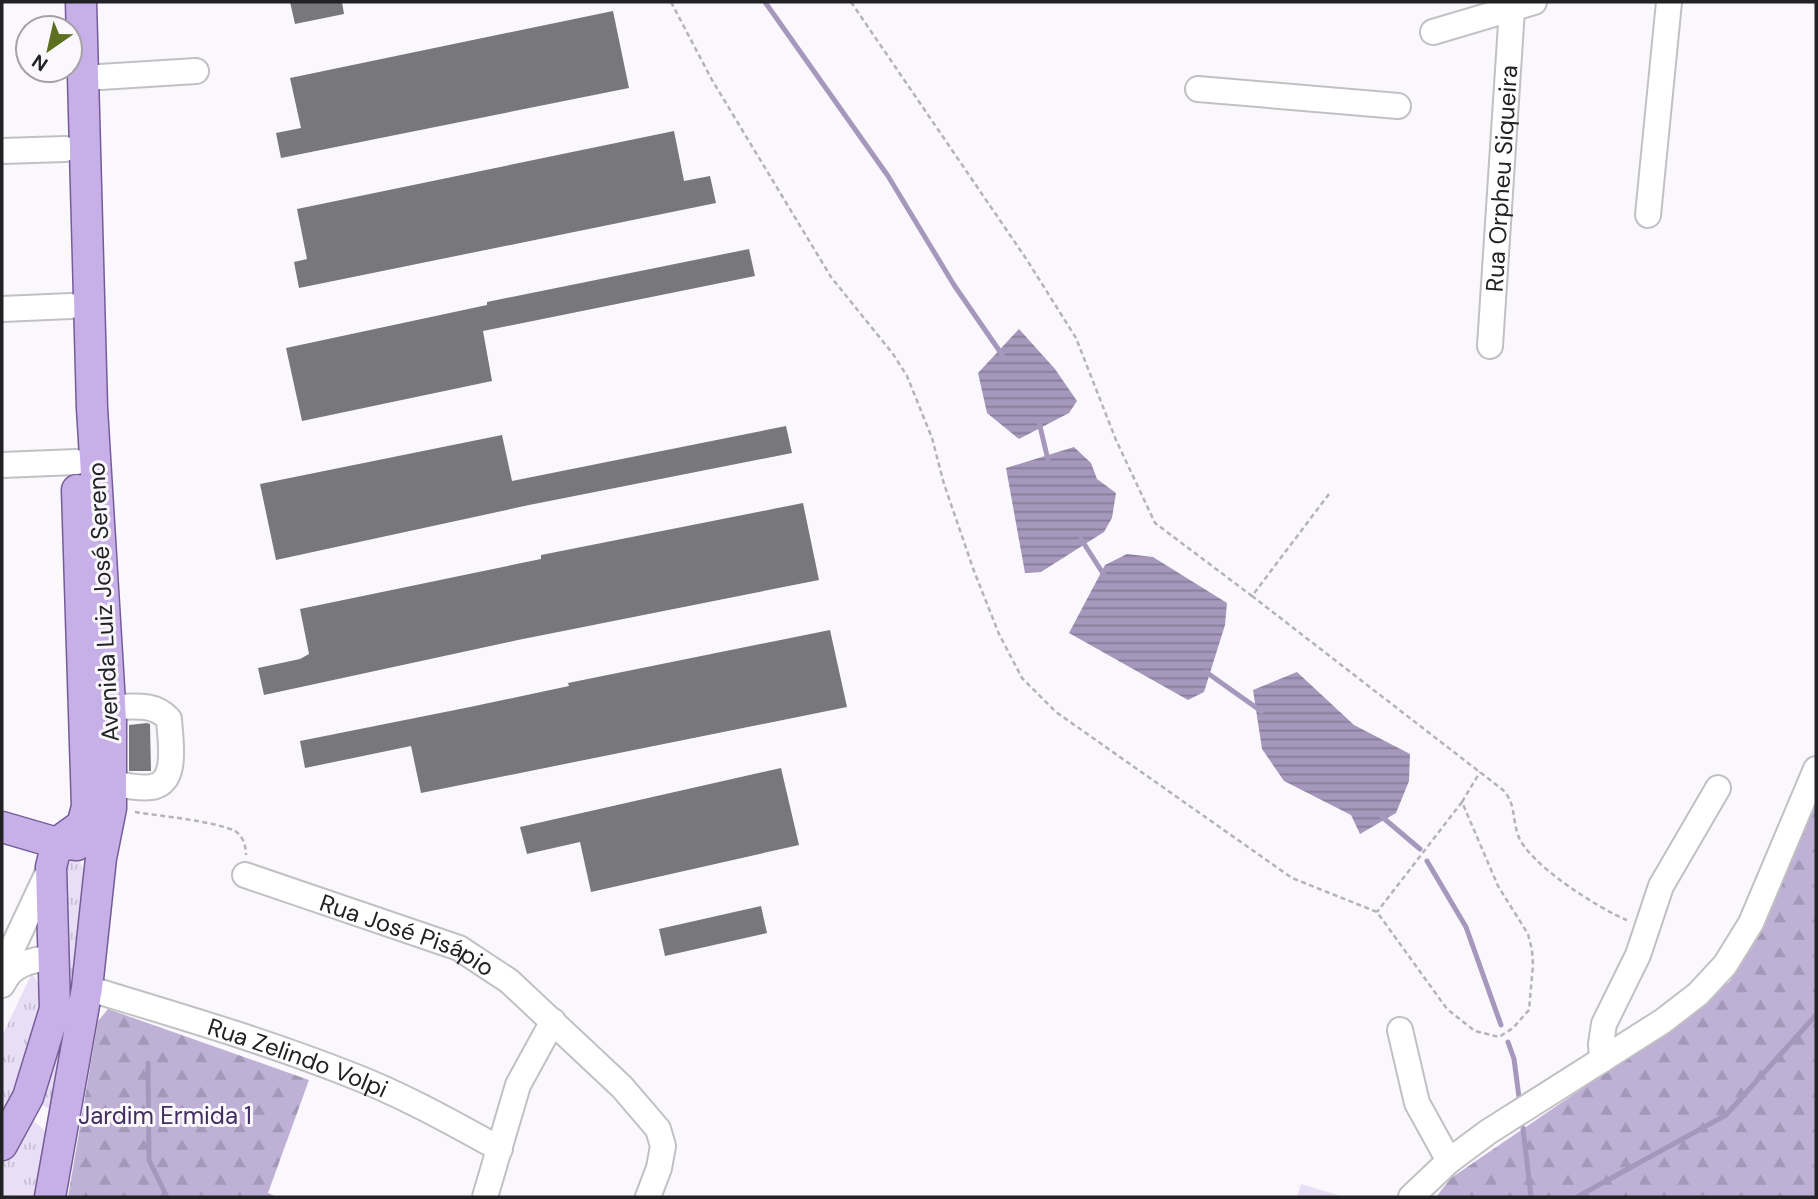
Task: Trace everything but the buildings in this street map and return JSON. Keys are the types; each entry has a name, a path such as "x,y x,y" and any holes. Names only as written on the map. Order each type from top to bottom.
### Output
{"main road":[{"name":"Avenida Luiz José Sereno","path":"50,1197 87,988 111,796 76,462 65,149 72,84"},
{"name":"Avenida Luiz José Sereno","path":"54,855 82,825 102,716 92,408 74,84"},
{"path":"5,828 54,855 85,847 102,858"},
{"path":"2,1145 28,1097 55,1009 54,855"},
{"path":"28,1097 37,1116 50,1119 64,1115"}],"street":[{"path":"1648,215 1669,2"},
{"path":"1433,32 1523,6"},
{"name":"Rua Orpheu Siqueira","path":"1490,346 1523,6"},
{"path":"84,74 196,71"},
{"path":"1198,89 1398,106"},
{"path":"2,151 65,149"},
{"path":"2,309 71,306"},
{"path":"2,465 76,462"},
{"path":"102,716 146,706 160,710 169,719 171,771 163,783 152,788 111,796"},
{"path":"1411,1197 1449,1161 1488,1132 1663,1021 1698,994 1726,965 1751,923 1816,769"},
{"path":"1602,1060 1604,1024 1637,955 1661,886 1718,788"},
{"path":"5,980 12,949 54,855"},
{"name":"Rua José Pisápio","path":"245,875 459,948 509,981 622,1087 658,1129 663,1146 659,1168 648,1197"},
{"path":"5,980 16,966 24,962 54,957"},
{"name":"Rua Zelindo Volpi","path":"87,988 238,1034 352,1075 405,1098 500,1149"},
{"path":"485,1197 519,1085 553,1021"},
{"path":"1400,1030 1417,1103 1449,1161"},
{"path":"37,1197 59,1147"}],"path":[{"path":"671,2 712,80 831,276 907,376 932,438 944,484 974,571 989,603 999,634 1022,678 1056,712 1292,878 1377,912 1447,1009 1475,1031 1499,1037 1513,1028 1529,1010 1534,965 1528,934 1498,886 1462,802"},
{"path":"851,2 1027,260 1076,338 1116,440 1155,523 1480,772 1510,798 1518,836 1529,853 1556,877 1610,914 1646,927"},
{"path":"1252,596 1329,494"},
{"path":"1377,912 1462,802 1480,772"},
{"path":"111,796 236,832 243,839 246,850 245,875"}],"green space":[{"path":"1816,801 1816,1197 1436,1197 1451,1178 1675,1025 1730,981 1762,928"},
{"path":"74,857 80,861 86,874 72,1002 56,1103 49,1109 43,1105 41,1096 62,859"},
{"path":"32,973 44,993 18,1087 2,1118 2,1036"},
{"name":"Jardim Ermida 1","path":"108,1009 309,1080 268,1193 277,1197 68,1197 98,1021"},
{"path":"28,1116 52,1137 43,1197 2,1197 2,1159"},
{"path":"1301,1184 1344,1197 1297,1197"}],"shaded area":[{"path":"1019,329 1055,369 1077,401 1069,413 1019,439 987,413 978,373"},
{"path":"1074,447 1091,463 1097,479 1116,493 1112,518 1104,532 1041,572 1025,573 1006,468"},
{"path":"1127,554 1153,557 1227,603 1225,625 1204,692 1188,700 1069,633 1105,565"},
{"path":"1297,672 1354,725 1410,754 1409,781 1396,813 1360,834 1351,815 1284,781 1262,749 1253,690"}],"waterway":[{"path":"765,2 888,176 954,285 1003,356"},
{"path":"1039,422 1048,460"},
{"path":"1081,539 1104,575"},
{"path":"1206,672 1261,711"},
{"path":"1381,816 1420,849"},
{"path":"1427,861 1466,927 1501,1025"},
{"path":"1577,1197 1726,1115 1816,1015"},
{"path":"1508,1042 1514,1059 1519,1097"},
{"path":"148,1063 149,1160 167,1197"},
{"path":"1523,1128 1531,1197"}]}
